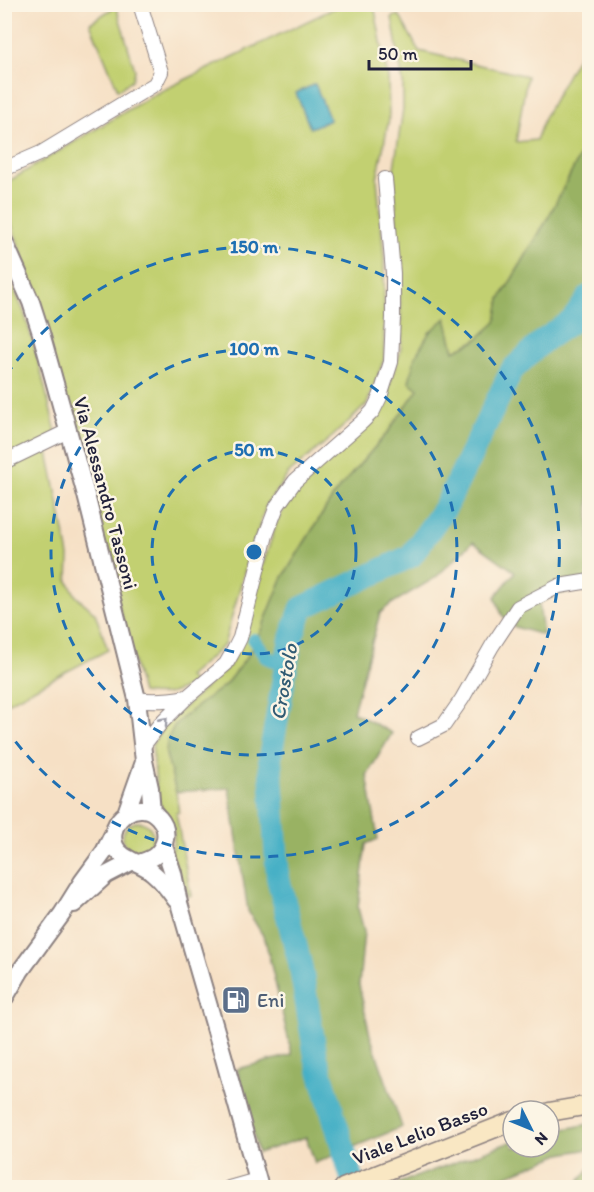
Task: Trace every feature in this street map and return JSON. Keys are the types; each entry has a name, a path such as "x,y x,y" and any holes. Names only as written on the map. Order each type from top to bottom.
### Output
{"main road":[{"path":"561,1110 590,1105"},
{"name":"Viale Lelio Basso","path":"343,1188 501,1126"}],"street":[{"path":"6,164 41,153 155,84 161,72 140,4"},
{"path":"144,754 160,724 226,663 234,650 240,638 266,535 277,506 295,481 362,422 380,397 391,362 393,318 393,273 385,179"},
{"name":"Via Alessandro Tassoni","path":"4,241 27,293 41,333 68,431 137,699 152,812 161,820 165,828 164,846 173,873 179,903 259,1184"},
{"path":"4,462 68,431"},
{"path":"418,738 444,726 518,607 559,586 590,581"},
{"path":"137,699 147,701 187,697"},
{"name":"Via Alessandro Tassoni","path":"144,754 126,813 116,823 113,834 115,845 123,856 151,870 179,903"},
{"path":"126,813 136,809 152,812"},
{"path":"4,999 21,970 104,852 113,834"},
{"path":"62,914 106,875 156,856 164,846"},
{"path":"230,1188 259,1184"}],"green space":[{"path":"341,5 374,5 388,78 389,119 377,179 384,258 384,359 367,404 288,474 266,506 224,645 188,677 194,683 169,694 142,693 38,303 5,204 4,184 153,95"},
{"path":"116,6 135,70 132,80 118,90 90,23"},
{"path":"399,15 419,51 527,76 516,142 536,140 545,116 589,36 589,138 547,220 500,299 497,322 475,341 454,351 446,319 429,333 419,389 388,432 336,492 282,579 263,626 247,657 225,685 174,726 166,754 176,792 179,812 176,813 191,896 188,896 171,853 174,840 172,824 158,802 152,745 163,727 230,665 277,522 289,499 300,484 383,404 400,353 402,338 394,168 403,109 403,83 392,17"},
{"path":"589,138 589,588 558,594 539,603 543,635 515,627 502,615 495,597 515,572 473,542 435,578 380,613 353,712 392,733 367,775 378,839 366,844 358,908 364,931 359,985 370,1035 402,1127 315,1163 306,1137 258,1153 237,1069 292,1055 265,939 248,911 229,788 176,792 166,754 167,740 174,726 225,685 247,657 263,626 282,579 336,492 388,432 418,389 409,382 415,357 429,333 446,318 454,351 475,341 496,322 500,299 547,220"},
{"path":"4,266 24,312 57,436 46,442 69,556 68,581 76,596 95,613 108,650 5,704"},
{"path":"138,822 149,826 153,837 149,848 138,852 127,848 123,837 127,826"},
{"path":"589,1124 589,1149 561,1154 561,1130"},
{"path":"501,1145 501,1159 548,1159 478,1187 388,1187"},
{"path":"589,1169 589,1187 577,1187 577,1184"}],"water":[{"path":"315,84 330,120 310,128 296,93"}],"waterway":[{"name":"Crostolo","path":"355,1188 316,1057 300,963 278,878 270,758 291,638 302,608 411,556 446,506 512,370 543,341 572,321 590,296"},
{"path":"254,640 266,657 286,665"}],"place":[{"name":"Eni","path":"236,1000"}]}
